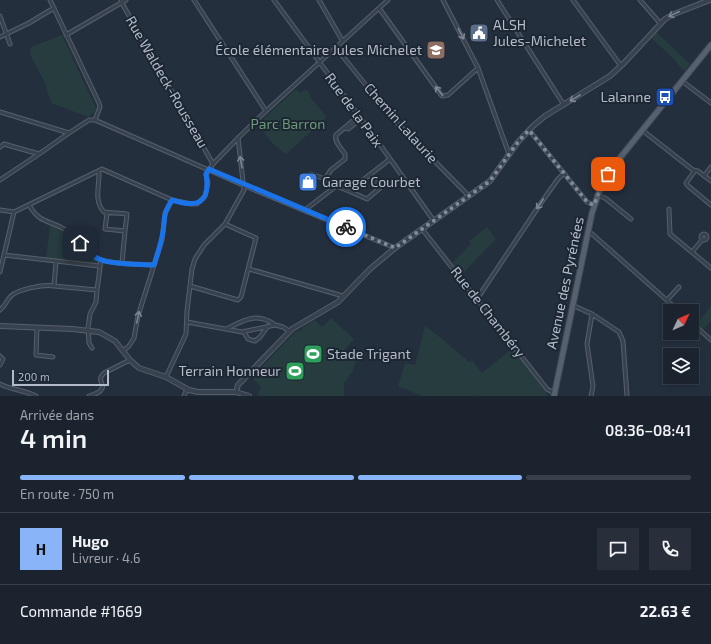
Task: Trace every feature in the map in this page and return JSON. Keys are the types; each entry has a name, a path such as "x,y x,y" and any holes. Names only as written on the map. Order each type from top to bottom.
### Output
{"main road":[{"name":"Avenue des Pyrénées","path":"554,394 572,305 597,195 611,168 711,45"}],"street":[{"path":"50,0 99,103 100,111 95,120"},
{"path":"66,35 126,0"},
{"path":"194,0 266,111"},
{"name":"Rue de la Paix","path":"274,0 434,221"},
{"path":"319,0 342,40"},
{"path":"443,0 478,68 509,154"},
{"path":"498,0 564,105"},
{"path":"573,0 621,66"},
{"path":"640,0 660,24"},
{"path":"236,392 238,385 289,331 336,303 370,269 395,248 492,179 509,154 529,130 543,118 606,79 621,66 660,24 674,14 710,0"},
{"name":"Rue Waldeck-Rousseau","path":"122,1 213,164"},
{"path":"0,210 14,212 102,169 172,200 197,204 205,196 208,183 206,174 213,164 266,111 336,48 342,40 385,1"},
{"path":"0,37 29,23 54,8"},
{"path":"379,8 442,96 448,95 478,68"},
{"path":"0,16 10,44"},
{"name":"Chemin Lalaurie","path":"336,48 394,120 469,196"},
{"path":"682,81 711,103"},
{"path":"0,112 69,133"},
{"path":"325,179 331,170 345,158 345,154 336,142 336,135 345,128 348,129 359,119"},
{"path":"0,180 69,133 90,120 95,120 245,186 395,248"},
{"path":"529,130 587,202 594,205"},
{"path":"642,130 693,170 698,171 711,181"},
{"path":"166,377 184,338 192,269 195,260 204,245 225,224 244,190 245,186 238,138"},
{"path":"0,147 4,144 39,154"},
{"path":"349,191 390,159"},
{"path":"704,176 711,167"},
{"path":"98,170 100,174 99,208 104,212 127,214 122,263"},
{"path":"693,170 694,172 686,183 687,185 711,205"},
{"path":"477,299 545,197 564,173"},
{"path":"311,174 367,199 380,188 370,175"},
{"path":"305,210 336,186"},
{"path":"597,195 605,198 631,219"},
{"path":"123,351 129,346 134,338 138,316 162,240 164,213 172,200"},
{"path":"29,205 34,213 41,219 68,231 94,256 101,260 154,265"},
{"path":"669,209 670,234 711,268"},
{"path":"0,272 14,212"},
{"path":"107,212 105,229 125,231"},
{"path":"190,286 238,300 241,297 256,238 225,224"},
{"name":"Rue de Chambéry","path":"422,229 547,389 554,394"},
{"path":"588,232 591,233 671,304"},
{"path":"692,252 702,240"},
{"path":"4,255 99,266"},
{"path":"92,348 89,343 90,314 96,302 99,266 101,260"},
{"path":"54,286 56,262"},
{"path":"249,269 343,296"},
{"path":"0,310 4,307 11,296 21,290 54,286 97,290"},
{"path":"667,300 679,287"},
{"path":"572,305 592,314 619,332 623,341 627,396"},
{"path":"590,396 592,386 587,344 592,314"},
{"path":"226,329 254,317 266,320 289,331"},
{"path":"187,322 244,332 275,325"},
{"path":"0,326 89,330 99,332 114,341 139,368 166,377 187,389 198,392 236,392 249,396"},
{"path":"244,332 248,339 255,341 259,339 268,326"},
{"path":"37,328 36,355 53,357"},
{"path":"699,329 711,340"},
{"path":"0,356 3,359 0,366"},
{"path":"89,396 99,392 102,389 103,386 100,379 104,373 130,360"},
{"path":"0,384 8,388 25,391 36,396"},
{"path":"184,396 187,389"}],"green space":[{"path":"656,32 690,64 684,71 673,58 651,38"},
{"path":"62,35 96,108 95,112 88,117 51,103 45,83 30,54 31,47"},
{"name":"Parc Barron","path":"296,89 300,93 306,89 311,95 310,97 327,117 286,154 269,139 259,123"},
{"path":"50,225 64,231 98,262 97,265 46,259"},
{"path":"487,227 496,239 461,275 452,263 471,244 469,241"},
{"path":"711,306 711,321 703,330 699,327 699,320"},
{"name":"Stade Trigant","path":"331,318 354,339 345,349 357,359 352,372 344,383 344,396 260,396 258,394 261,387 253,379 254,375 295,332 302,330 302,328 315,320 322,327"},
{"path":"425,326 469,362 472,360 482,373 513,348 548,396 422,396 398,386 405,363 415,365"}],"way so far":[{"path":"346,227 395,248 490,181 518,142 529,130 588,203 594,205 608,174"}],"place":[{"name":"ALSH Jules-Michelet","path":"479,33"},
{"name":"École élémentaire Jules Michelet","path":"436,50"},
{"name":"Lalanne","path":"665,97"},
{"name":"Garage Courbet","path":"308,182"},
{"name":"Stade Trigant","path":"313,354"},
{"name":"Terrain Honneur","path":"295,371"}],"route":[{"path":"80,243 94,256 101,260 154,265 162,240 164,213 168,205 172,200 186,204 197,204 202,200 207,190 208,183 206,174 209,169 245,186 346,227"}]}
